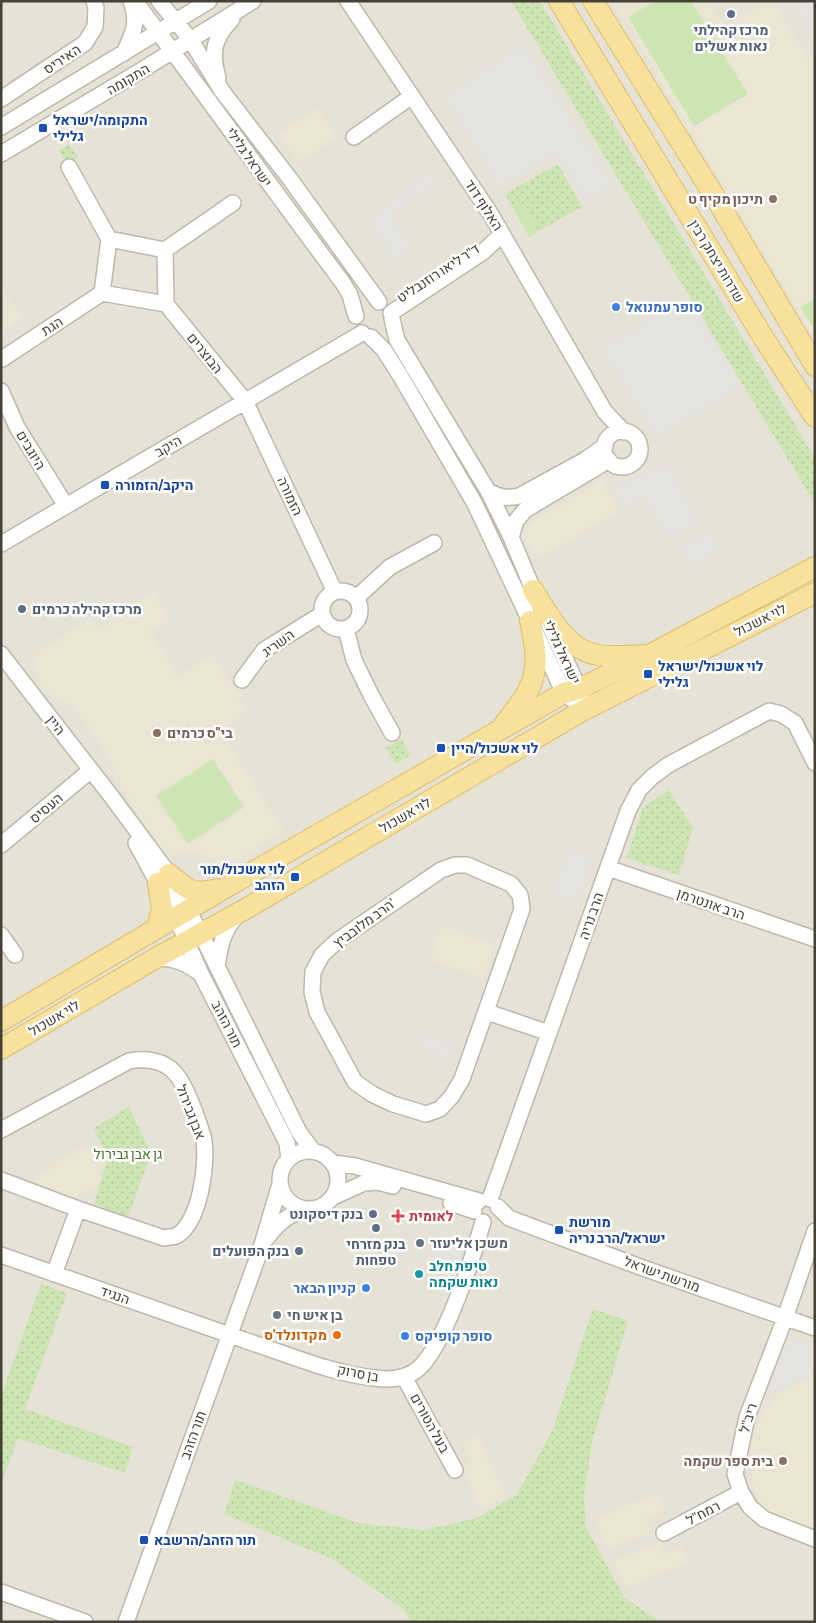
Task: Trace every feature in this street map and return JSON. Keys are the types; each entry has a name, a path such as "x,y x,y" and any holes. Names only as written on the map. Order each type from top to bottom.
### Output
{"main road":[{"name":"שדרות יצחק רבין","path":"559,1 758,329 815,417"},
{"path":"593,1 715,197 815,366"},
{"name":"לוי אשכול","path":"1,1021 225,888 499,730 572,691 651,654 815,567"},
{"path":"534,590 560,631 572,644 585,652 612,656 651,654"},
{"name":"לוי אשכול","path":"1,1049 156,958 242,911 582,711 815,592"},
{"path":"499,730 530,688 534,675 537,664 536,647 530,621"},
{"path":"157,928 162,908 163,878 201,893 225,888"}],"street":[{"name":"האיריס","path":"1,99 85,43 95,28 96,8 94,1"},
{"path":"124,54 135,30 136,20 131,1"},
{"name":"ישראל גלילי","path":"135,1 343,283 350,295 361,328 384,350 475,504 530,621 582,711"},
{"name":"ישראל גלילי","path":"159,1 190,40 222,91 387,310 397,340 488,491 511,537 534,590 572,691"},
{"name":"התקומה","path":"1,127 209,1"},
{"name":"האלוף דוד","path":"349,2 490,213 605,412 624,432"},
{"path":"222,91 214,62 213,52 216,40 222,29 248,5"},
{"name":"התקומה","path":"1,154 248,5"},
{"path":"142,70 167,67 179,72 201,89"},
{"path":"354,137 412,96"},
{"path":"69,167 108,239 102,294 166,304 165,250"},
{"path":"108,239 165,250 233,203"},
{"name":"ד\"ר ליאו רוזנבליט","path":"387,310 483,252 502,234"},
{"name":"הגת","path":"2,359 102,294"},
{"path":"367,302 387,310 389,329 386,333 376,337 361,328 362,306 367,302"},
{"name":"הבוצרים","path":"166,304 245,401"},
{"name":"היקב","path":"1,544 335,348 361,328"},
{"path":"1,373 3,368 2,359"},
{"name":"היוגבים","path":"1,391 17,427 66,506"},
{"name":"הזמורה","path":"245,401 335,592"},
{"name":"האלוף דוד","path":"605,412 608,448"},
{"path":"511,537 516,521 525,510 608,448 614,434 624,432 635,437 639,442 640,448 637,460 633,464 623,467 613,464 608,448"},
{"path":"488,491 496,496 507,498 519,496 608,448"},
{"path":"356,598 390,567 434,543"},
{"path":"343,591 350,593 356,598 359,603 360,616 352,626 338,630 331,627 325,621 322,607 324,600 329,595 343,591"},
{"name":"השריג","path":"242,680 264,650 322,614"},
{"path":"346,629 354,660 392,733"},
{"name":"היין","path":"1,654 111,796 163,878 182,914"},
{"name":"הרב נריה","path":"490,1211 549,1033 628,811 639,790 668,765 769,711 781,714 795,722 815,763"},
{"name":"העסיס","path":"1,845 91,770"},
{"name":"הרב מלובביץ'","path":"455,865 467,865 511,884 520,896 522,909 486,1012 462,1079 452,1096 440,1109 426,1114 394,1104 372,1094 355,1082 317,1012 312,992 313,972 322,955 337,941 441,870 455,865"},
{"name":"הרב אונטרמן","path":"608,868 815,939"},
{"path":"217,966 225,932 242,911"},
{"name":"תור הזהב","path":"182,914 194,937 217,966 299,1132 313,1151"},
{"path":"1,935 15,955"},
{"name":"תור הזהב","path":"194,937 202,974 286,1142 289,1159"},
{"path":"156,958 180,960 202,974"},
{"path":"486,1012 549,1033"},
{"name":"אבן גבירול","path":"1,1130 129,1060 142,1058 156,1061 174,1072 184,1087 203,1137 206,1165 197,1204 186,1227 175,1236 164,1238 78,1209 1,1180"},
{"path":"313,1151 324,1155 333,1163 337,1171 337,1188 333,1196 321,1206 305,1209 296,1206 283,1193 280,1184 281,1173 289,1159 296,1154 313,1151"},
{"name":"מורשת ישראל","path":"333,1163 355,1166 490,1211 643,1268 815,1328"},
{"name":"מורשת ישראל","path":"333,1196 364,1183 377,1182 490,1211"},
{"name":"תור הזהב","path":"126,1622 261,1248 280,1184"},
{"path":"54,1274 78,1209"},
{"name":"תור הזהב","path":"261,1248 276,1226 285,1218 305,1209"},
{"path":"404,1377 417,1369 436,1346 490,1211"},
{"name":"ריב\"ל","path":"815,1230 785,1318 747,1417 734,1474 741,1492 750,1507 764,1519 815,1539"},
{"name":"הנגיד","path":"1,1255 229,1335"},
{"name":"בן סרוק","path":"229,1335 306,1361 360,1376 376,1379 404,1377"},
{"name":"בעל הטורים","path":"404,1377 455,1470"},
{"name":"רמח\"ל","path":"664,1534 741,1492"},
{"path":"1,1592 85,1622"}],"shaded area":[{"path":"1,1 815,1 815,1622 1,1622"},
{"name":"תיכון מקיף ט","path":"635,1 708,1 724,27 766,1 772,1 808,59 815,55 815,339 619,11"},
{"path":"791,1 815,1 815,42"},
{"path":"523,42 614,185 587,202 556,156 499,188 444,97"},
{"path":"317,108 337,137 299,163 279,134"},
{"path":"431,171 438,184 392,216 413,248 394,262 366,219"},
{"path":"1,286 21,315 1,334"},
{"path":"687,297 743,387 655,439 600,348"},
{"path":"667,460 700,522 667,540 645,499 624,510 612,488"},
{"path":"601,480 619,511 537,560 523,535 533,521"},
{"path":"711,529 723,551 691,567 680,545"},
{"name":"בי\"ס כרמים","path":"154,594 170,619 151,631 177,676 212,655 248,710 219,731 284,831 228,867 211,858 197,854 178,854 168,858 115,779 111,762 95,736 73,707 56,698 41,686 35,671 34,662 39,651 87,621 103,627 112,615"},
{"path":"567,848 594,857 580,903 553,894"},
{"path":"442,926 494,944 483,978 430,960"},
{"path":"419,1032 455,1046 447,1061 418,1048"},
{"path":"83,1145 104,1158 97,1186 70,1200 29,1182"},
{"path":"439,1239 465,1248 457,1269 432,1260"},
{"path":"797,1337 815,1344 815,1368 812,1375 773,1392 767,1390 785,1344"},
{"name":"בית ספר שקמה","path":"815,1374 815,1529 772,1514 759,1503 752,1481 751,1441 765,1409 780,1392 813,1377"},
{"path":"478,1435 506,1498 481,1509 463,1467 471,1463 462,1442"},
{"path":"657,1493 665,1511 647,1519 652,1532 608,1550 595,1518"},
{"path":"658,1543 663,1555 682,1547 689,1562 625,1588 613,1561"}],"green space":[{"path":"511,1 540,1 815,458 815,504"},
{"path":"655,1 691,1 748,94 694,126 628,17"},
{"path":"69,144 78,157 67,164 59,151"},
{"path":"558,164 582,207 538,231 521,201 512,206 505,194"},
{"path":"521,201 538,231 529,237 512,206"},
{"path":"815,299 815,331 800,307"},
{"path":"401,739 411,755 396,764 386,748"},
{"path":"213,759 244,807 188,844 156,796"},
{"path":"669,790 693,828 679,875 627,858 643,807"},
{"name":"גן אבן גבירול","path":"129,1107 151,1154 128,1217 94,1204 108,1158 94,1128"},
{"path":"41,1284 67,1293 25,1409 133,1447 125,1473 18,1438 1,1484 1,1396"},
{"path":"593,1309 628,1321 592,1443 584,1496 586,1527 624,1597 660,1622 412,1622 403,1609 332,1559 224,1514 235,1480 359,1523 424,1530 477,1518 516,1495 531,1470 553,1429"}],"place":[{"name":"מרכז קהילתי נאות אשלים","path":"731,14"},
{"name":"התקומה/ישראל גלילי","path":"43,128"},
{"name":"תיכון מקיף ט","path":"773,199"},
{"name":"סופר עמנואל","path":"616,307"},
{"name":"היקב/הזמורה","path":"105,485"},
{"name":"מרכז קהילה כרמים","path":"22,609"},
{"name":"לוי אשכול/ישראל גלילי","path":"648,674"},
{"name":"בי\"ס כרמים","path":"157,733"},
{"name":"לוי אשכול/היין","path":"441,748"},
{"name":"לוי אשכול/תור הזהב","path":"295,877"},
{"name":"בנק דיסקונט","path":"373,1214"},
{"name":"לאומית","path":"398,1216"},
{"name":"בנק מזרחי טפחות","path":"376,1228"},
{"name":"מורשת ישראל/הרב נריה","path":"559,1230"},
{"name":"משכן אליעזר","path":"420,1243"},
{"name":"בנק הפועלים","path":"299,1251"},
{"name":"טיפת חלב נאות שקמה","path":"419,1274"},
{"name":"קניון הבאר","path":"366,1288"},
{"name":"בן איש חי","path":"277,1315"},
{"name":"מקדונלד'ס","path":"337,1335"},
{"name":"סופר קופיקס","path":"405,1336"},
{"name":"בית ספר שקמה","path":"783,1461"},
{"name":"תור הזהב/הרשבא","path":"144,1540"}]}
